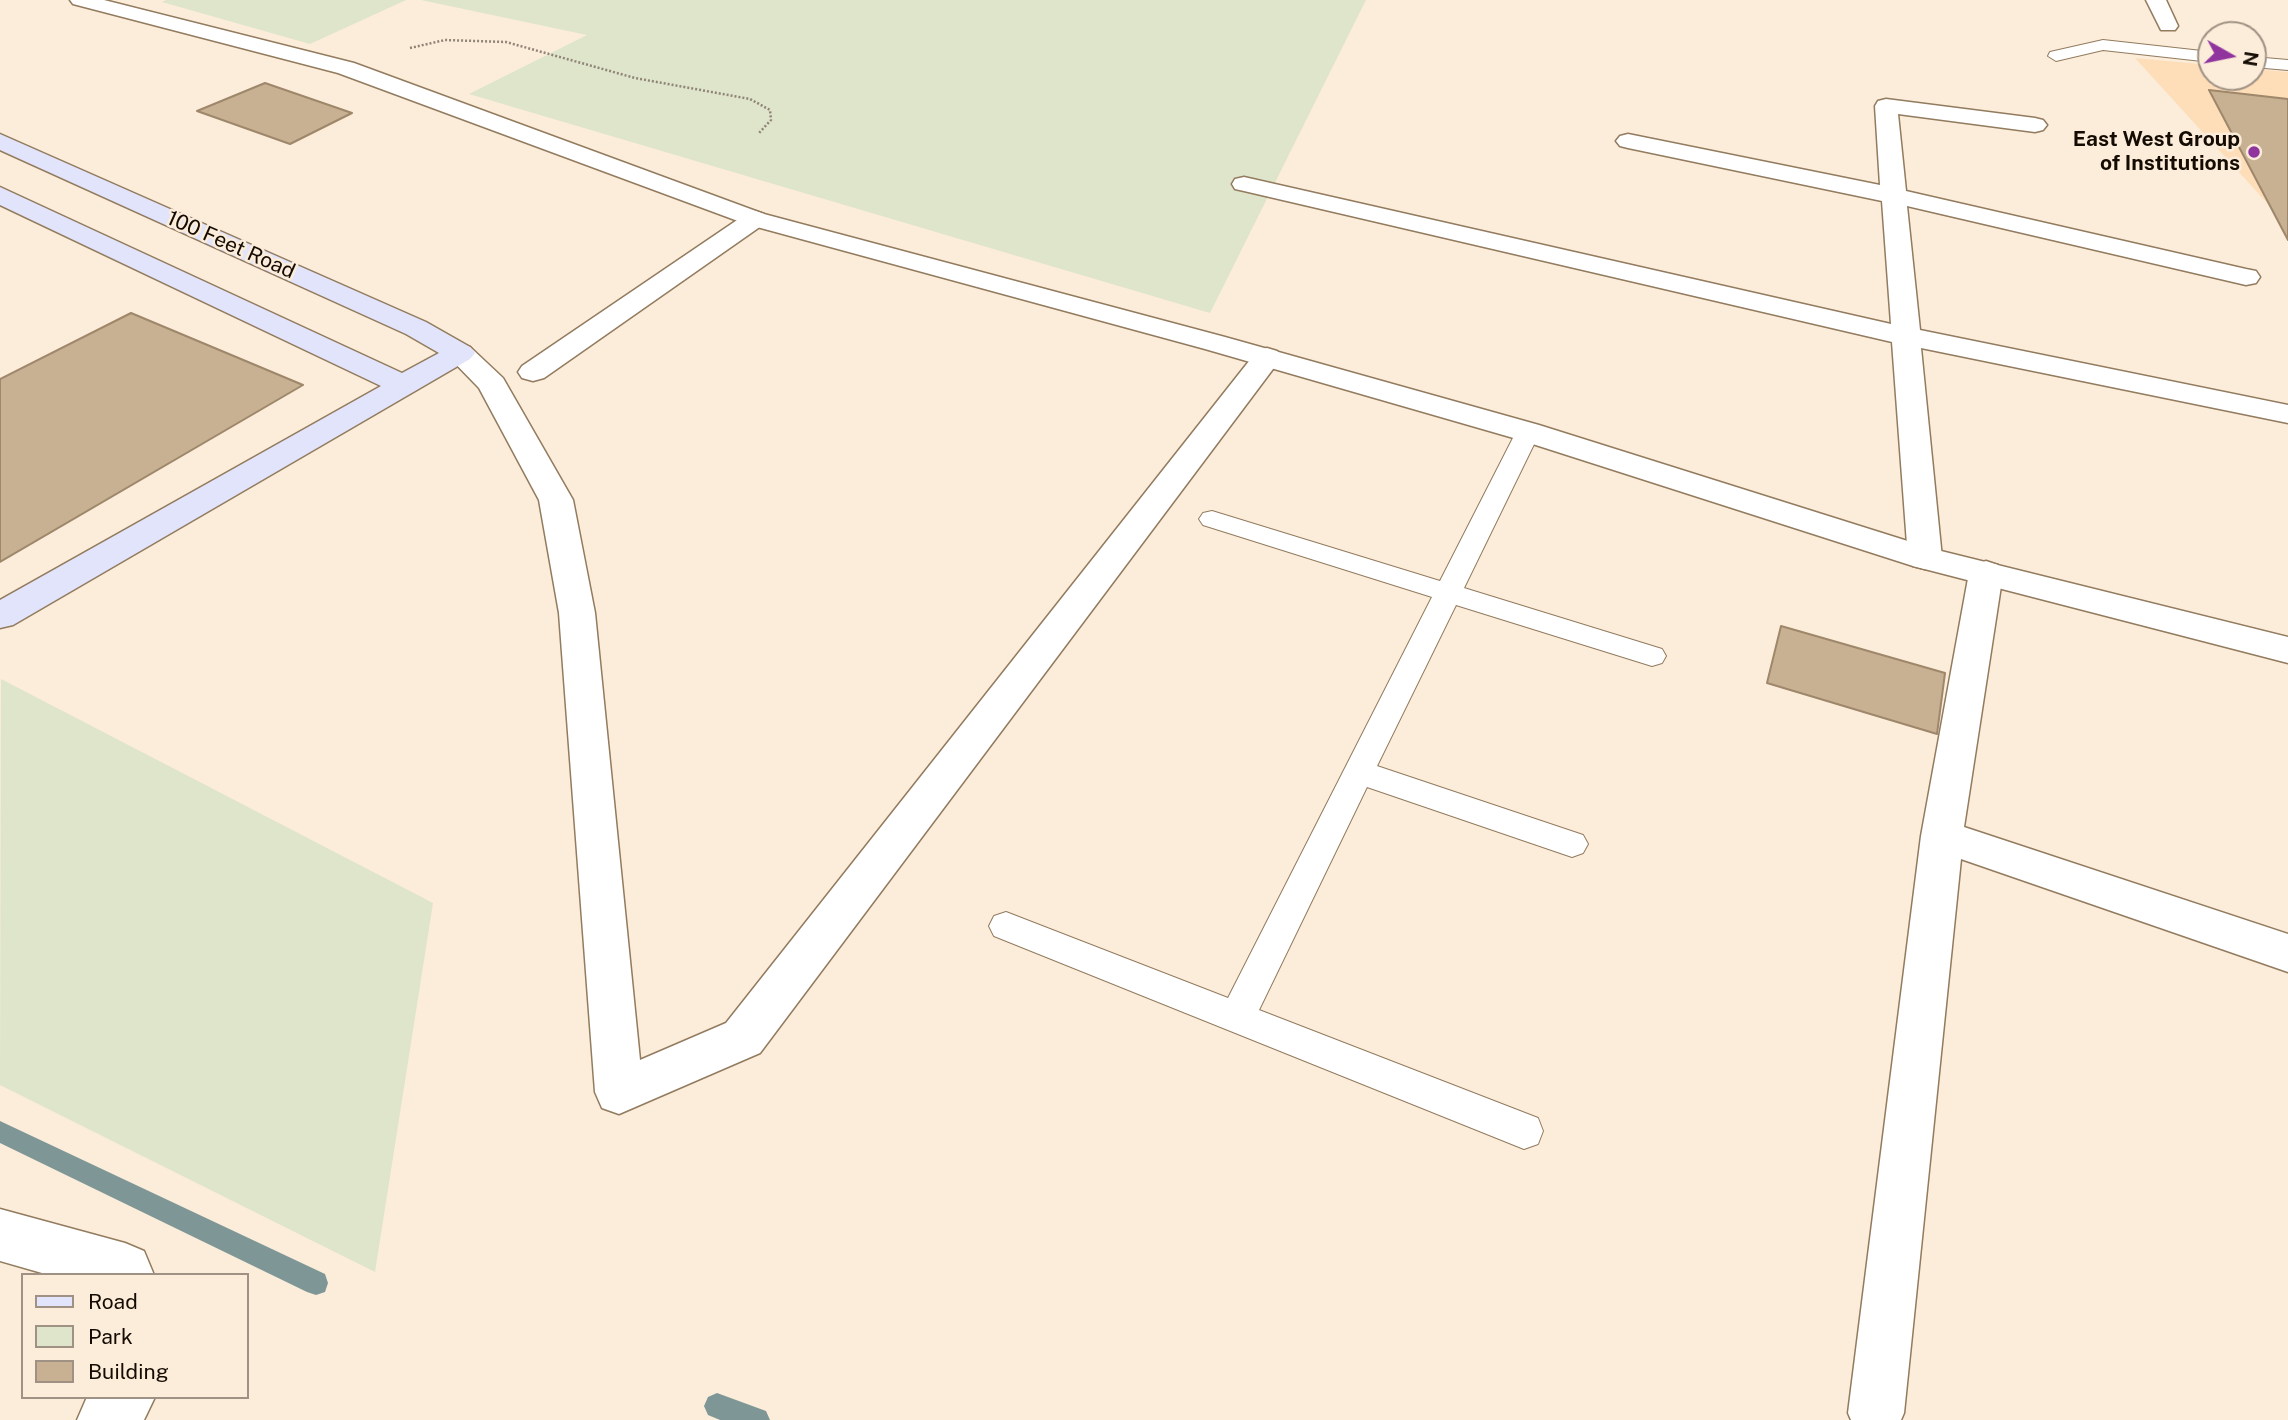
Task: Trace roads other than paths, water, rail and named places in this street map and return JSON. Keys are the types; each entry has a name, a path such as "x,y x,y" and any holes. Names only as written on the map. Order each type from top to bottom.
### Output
{"main road":[{"name":"100 Feet Road","path":"0,141 416,328 460,353"},
{"path":"0,195 403,385"},
{"path":"0,616 460,353"}],"street":[{"path":"80,0 346,68 755,219 1267,357 1528,432 1924,558 2288,650"},
{"path":"2156,0 2168,26"},
{"path":"1924,558 1886,106 2035,125"},
{"path":"1628,141 1895,196 2246,277"},
{"path":"1244,184 1905,336 2288,414"},
{"path":"533,372 755,219"},
{"path":"460,353 492,384 556,500 576,613 619,1092 743,1038 1267,357"},
{"path":"1876,1413 1942,836 1986,573"},
{"path":"1942,836 2288,953"},
{"path":"0,1235 125,1270 127,1273"},
{"path":"105,1420 125,1399"}],"lane":[{"path":"2056,57 2103,45 2197,55"},
{"path":"2267,63 2288,65"},
{"path":"1237,1017 1528,432"},
{"path":"1212,519 1652,656"},
{"path":"1358,772 1572,844"},
{"path":"1006,926 1524,1131"}],"waterway":[{"path":"0,1132 316,1283"},
{"path":"717,1406 757,1420"}],"place":[{"name":"East West Group of Institutions","path":"2254,152"}]}
